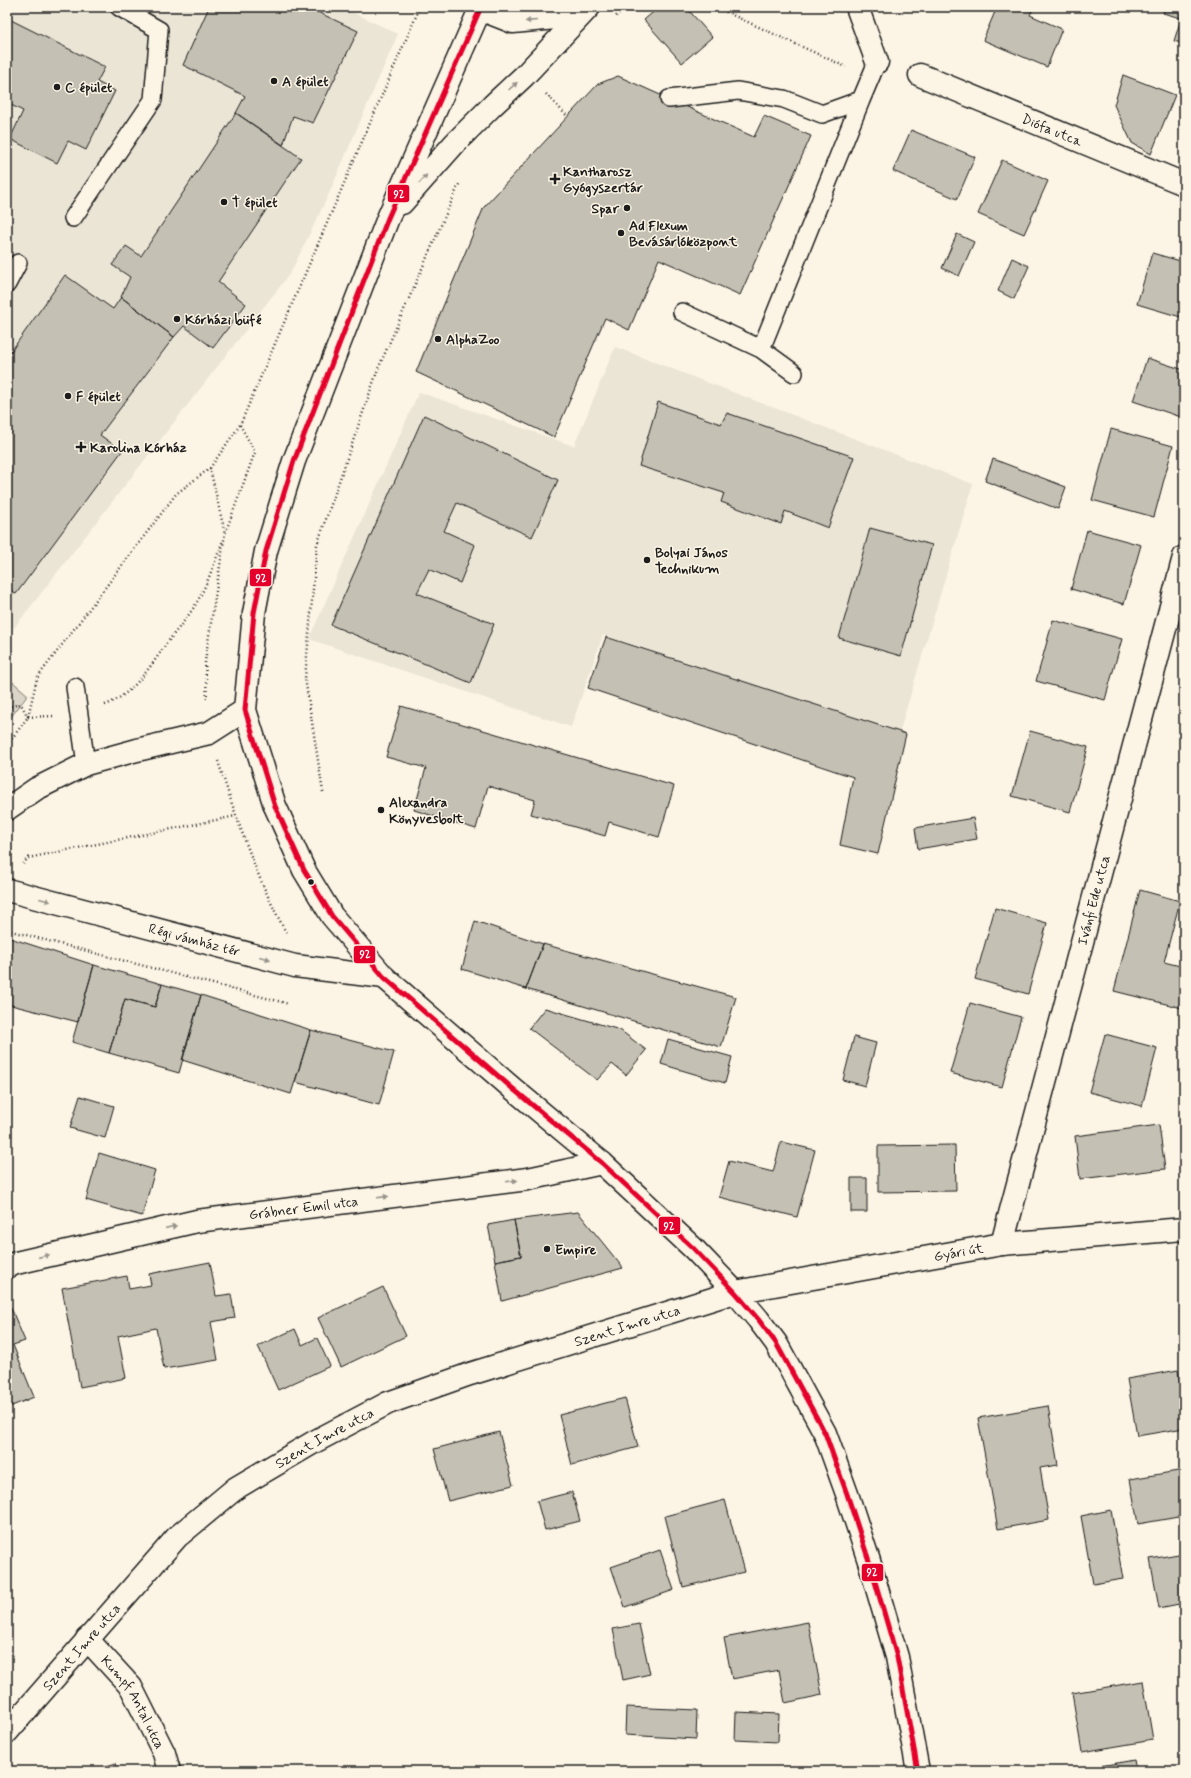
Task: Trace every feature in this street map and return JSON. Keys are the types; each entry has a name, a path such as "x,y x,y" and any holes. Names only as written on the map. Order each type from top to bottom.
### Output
{"street":[{"path":"581,7 556,18 513,22 478,8 388,218 294,461 266,551 254,613 245,710 275,806 304,870 332,916 384,977 512,1088 602,1163 693,1248 735,1292 776,1343 797,1380 827,1440 867,1554 897,1657 918,1771"},
{"path":"388,218 455,143 524,76 589,7"},
{"path":"857,7 876,66"},
{"name":"Diófa utca","path":"920,75 1184,184"},
{"name":"Ivánfi Ede utca","path":"1002,1244 1184,557"},
{"path":"7,809 36,789 86,764 209,733 245,710"},
{"name":"Régi vámház tér","path":"7,890 295,966 384,977"},
{"name":"Grábner Emil utca","path":"7,1267 16,1263 197,1221 528,1179 602,1163"},
{"name":"Gyári út","path":"735,1292 1002,1244 1184,1229"},
{"name":"Szent Imre utca","path":"7,1732 177,1537 236,1488 314,1442 388,1403 470,1374 735,1292"},
{"name":"Kumpf Antal utca","path":"88,1639 131,1687 164,1753 169,1771"}],"lane":[{"path":"73,218 153,100 159,30 119,7"},
{"path":"761,349 876,66"},
{"path":"669,99 738,91 784,98 822,114 861,100"},
{"path":"7,284 18,263"},
{"path":"682,312 761,349 794,373"},
{"path":"75,687 86,764"}],"path":[{"path":"7,745 28,717 37,678 176,494 210,468 240,425 420,7"},
{"path":"611,21 627,7"},
{"path":"715,7 844,67 876,66"},
{"path":"545,94 568,117"},
{"path":"323,792 305,678 317,545 378,369 464,175"},
{"path":"28,717 78,714 115,701 145,674 196,603 206,585 225,534 210,468"},
{"path":"7,707 21,704 28,717"},
{"path":"18,869 28,858 236,816"},
{"path":"272,906 289,938"},
{"path":"7,930 289,1004"}],"shaded area":[{"name":"Karolina Kórház","path":"7,7 342,7 398,34 327,198 291,272 14,628 7,623"},
{"name":"Bolyai János Technikum","path":"615,347 973,484 898,737 603,635 571,727 309,639 419,392 574,446"},
{"path":"7,677 28,695 7,722"}],"building":[{"name":"A épület","path":"209,7 307,7 358,31 313,123 293,116 283,145 236,113 245,96 183,65"},
{"path":"659,7 686,7 712,37 682,63 644,20"},
{"path":"997,7 1034,7 1030,15 1062,29 1047,67 983,40"},
{"path":"1165,7 1184,7 1184,19 1163,13"},
{"name":"C épület","path":"7,18 105,67 97,82 115,91 86,150 68,141 57,163 10,139 23,111 7,103"},
{"path":"1180,22 1184,23 1184,44 1174,41"},
{"path":"1123,75 1175,95 1151,154 1132,143 1114,105"},
{"name":"Ad Flexum Bevásárlóközpont","path":"618,76 754,137 764,116 811,136 740,295 659,259 629,330 605,318 554,437 416,372 484,207 598,84"},
{"name":"T épület","path":"236,113 301,158 218,282 246,304 213,348 184,326 174,337 121,297 130,277 112,265 126,246 141,256"},
{"path":"911,130 975,157 957,199 893,171"},
{"path":"1002,160 1048,181 1024,234 978,214"},
{"path":"957,234 974,242 959,276 942,268"},
{"path":"1152,253 1184,262 1184,318 1137,304"},
{"path":"1012,258 1029,266 1014,299 998,291"},
{"name":"F épület","path":"65,275 113,309 121,297 174,337 100,435 122,451 16,594 7,587 7,357"},
{"path":"1147,358 1184,370 1184,418 1133,401"},
{"path":"658,402 721,424 727,413 854,457 828,528 785,511 781,524 721,502 724,493 639,466"},
{"path":"424,415 558,480 532,537 457,503 444,531 475,545 460,583 429,569 417,593 494,624 471,683 331,625"},
{"path":"1111,429 1173,446 1154,517 1092,500"},
{"path":"993,459 1066,487 1058,509 985,481"},
{"path":"870,528 932,545 901,656 839,638"},
{"path":"1087,530 1141,545 1124,604 1071,589"},
{"path":"1053,620 1122,639 1105,700 1036,681"},
{"path":"606,637 906,734 878,854 840,845 853,777 588,688"},
{"path":"401,706 674,786 659,837 609,822 605,836 531,814 535,800 488,786 476,829 414,810 426,768 386,757"},
{"path":"1030,731 1088,747 1070,812 1012,796"},
{"path":"973,818 977,839 918,849 915,828"},
{"path":"1140,890 1180,901 1164,962 1184,967 1184,998 1182,1008 1114,991"},
{"path":"995,908 1047,923 1028,994 975,979"},
{"path":"475,921 543,944 526,989 462,969"},
{"path":"7,937 94,965 78,1022 7,1004"},
{"path":"543,944 736,997 721,1047 526,989"},
{"path":"94,965 162,984 155,1007 125,999 109,1053 72,1042"},
{"path":"162,984 201,995 179,1073 109,1053 125,999 155,1007"},
{"path":"201,995 311,1030 291,1094 182,1060"},
{"path":"970,1003 1021,1017 1002,1087 950,1073"},
{"path":"545,1008 620,1030 646,1050 626,1075 612,1064 597,1080 529,1028"},
{"path":"311,1030 394,1052 379,1105 295,1082"},
{"path":"1105,1034 1157,1048 1142,1106 1089,1092"},
{"path":"854,1037 876,1043 865,1086 843,1080"},
{"path":"668,1039 732,1057 725,1083 661,1064"},
{"path":"80,1096 114,1106 105,1138 70,1128"},
{"path":"1159,1125 1165,1169 1080,1179 1075,1136"},
{"path":"781,1142 815,1150 797,1217 719,1197 729,1161 773,1172"},
{"path":"955,1145 956,1191 878,1192 878,1146"},
{"path":"99,1153 155,1170 142,1216 86,1200"},
{"path":"851,1178 867,1178 867,1212 851,1212"},
{"path":"578,1212 623,1268 502,1301 495,1261 521,1256 514,1220"},
{"path":"514,1220 521,1256 495,1261 488,1225"},
{"path":"210,1262 216,1296 231,1294 235,1318 211,1322 218,1360 164,1369 156,1328 118,1336 126,1378 80,1387 62,1288 127,1276 129,1289 151,1285 149,1274"},
{"path":"383,1287 406,1336 341,1367 318,1318"},
{"path":"10,1306 25,1341 13,1345 34,1397 7,1408 7,1307"},
{"path":"295,1329 302,1345 317,1338 330,1366 278,1390 258,1346"},
{"path":"1178,1370 1184,1404 1184,1428 1137,1436 1127,1379"},
{"path":"625,1398 638,1447 572,1465 559,1415"},
{"path":"1048,1406 1058,1465 1040,1468 1049,1520 998,1529 978,1418"},
{"path":"499,1432 513,1485 448,1501 434,1449"},
{"path":"1184,1470 1184,1516 1138,1524 1130,1479"},
{"path":"572,1492 580,1521 545,1530 537,1501"},
{"path":"725,1500 744,1572 683,1587 665,1516"},
{"path":"1111,1510 1123,1579 1093,1584 1081,1516"},
{"path":"660,1550 674,1590 625,1607 611,1567"},
{"path":"1184,1553 1184,1603 1159,1608 1150,1559"},
{"path":"808,1622 822,1695 785,1703 779,1670 732,1679 724,1638"},
{"path":"639,1624 650,1674 623,1680 613,1629"},
{"path":"1143,1681 1153,1740 1082,1752 1072,1693"},
{"path":"626,1707 697,1710 696,1739 625,1735"},
{"path":"736,1712 779,1714 778,1742 735,1740"},
{"path":"1134,1760 1136,1771 1078,1770"},
{"path":"116,1763 118,1771 91,1771"}],"transit line":[{"name":"92","path":"481,7 388,218 294,461 266,551 254,613 245,710 275,806 304,870 332,916 384,977 512,1088 602,1163 693,1248 735,1292 776,1343 825,1433 847,1494 869,1561 897,1657 918,1771"}],"place":[{"name":"A épület","path":"274,81"},
{"name":"C épület","path":"57,87"},
{"name":"Kantharosz Gyógyszertár","path":"555,179"},
{"name":"T épület","path":"224,202"},
{"name":"Spar","path":"627,208"},
{"name":"Ad Flexum Bevásárlóközpont","path":"621,233"},
{"name":"Kórházi büfé","path":"177,319"},
{"name":"AlphaZoo","path":"438,339"},
{"name":"F épület","path":"68,396"},
{"name":"Karolina Kórház","path":"81,447"},
{"name":"Bolyai János Technikum","path":"647,560"},
{"name":"Alexandra Könyvesbolt","path":"381,810"},
{"name":"Empire","path":"547,1249"}]}
